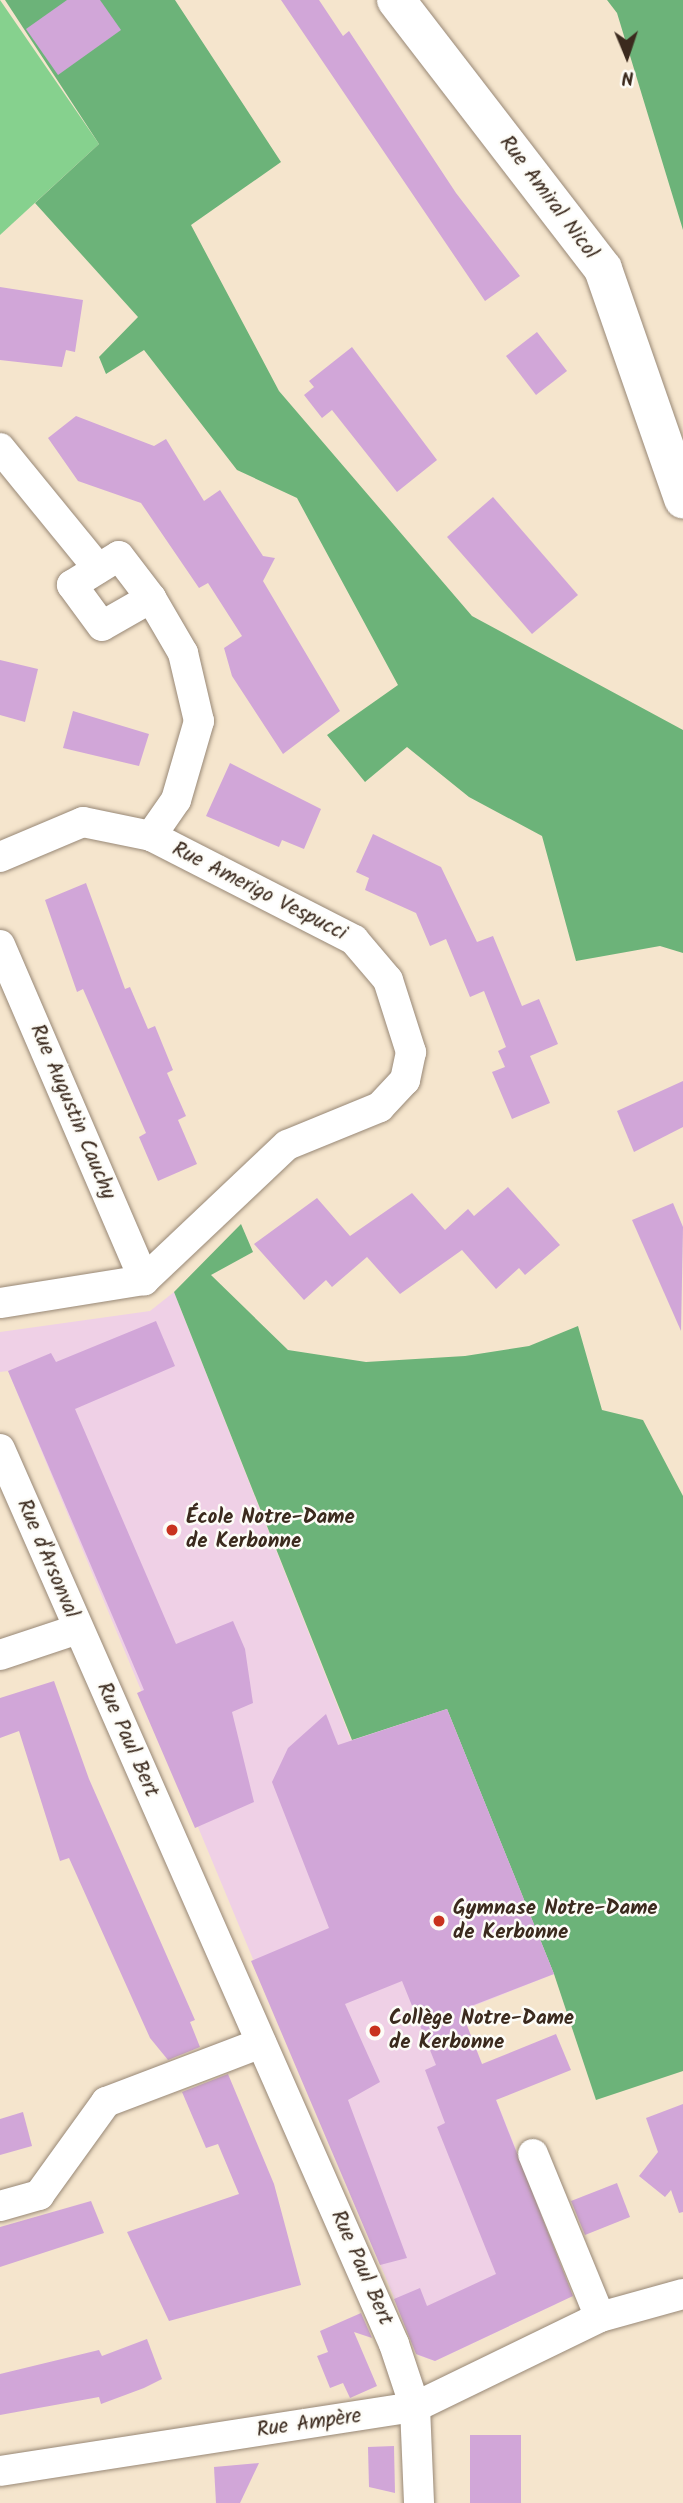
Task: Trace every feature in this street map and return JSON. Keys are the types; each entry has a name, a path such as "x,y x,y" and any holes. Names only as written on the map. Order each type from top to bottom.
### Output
{"street":[{"name":"Rue Amiral Nicol","path":"396,0 603,269 683,499"},
{"path":"0,448 97,568"},
{"path":"151,598 102,626 72,585 119,556 151,598 183,653 199,721 176,800 151,836"},
{"name":"Rue Amerigo Vespucci","path":"0,858 83,822 151,836 354,940 388,980 411,1052 405,1080 380,1107 288,1145 144,1280"},
{"name":"Rue Augustin Cauchy","path":"0,945 144,1280"},
{"path":"0,1303 144,1280"},
{"name":"Rue d'Arsonval","path":"0,1449 78,1629"},
{"path":"0,1655 78,1629"},
{"name":"Rue Paul Bert","path":"78,1629 394,2344 415,2407 419,2503"},
{"path":"0,2206 39,2195 106,2102 261,2043"},
{"path":"533,2154 600,2317"},
{"name":"Rue Ampère","path":"0,2471 415,2407 600,2317 683,2294"}],"shaded area":[{"name":"Collège Notre-Dame de Kerbonne","path":"174,1292 351,1740 447,1709 554,1974 461,2011 542,2215 523,2223 556,2304 435,2361 418,2355 8,1371 0,1372 0,1332 150,1311"}],"green space":[{"path":"0,0 99,144 0,235"},
{"path":"5,0 175,0 281,162 191,225 279,391 472,616 683,730 683,953 660,946 576,961 542,836 469,797 407,747 365,782 327,735 398,685 297,498 237,470 144,350 106,374 99,357 138,317 35,203 99,144"},
{"path":"607,0 683,0 683,230 617,13"},
{"path":"241,1224 253,1252 211,1275 288,1350 366,1362 465,1356 529,1346 578,1326 602,1410 643,1420 683,1496 683,2071 596,2100 554,1974 447,1709 352,1740 174,1292"}],"building":[{"path":"67,0 100,0 121,30 58,75 26,29"},
{"path":"281,0 319,0 343,36 349,31 456,193 520,276 485,301"},
{"path":"0,287 83,300 75,352 66,350 62,367 0,360"},
{"path":"537,332 567,371 536,395 506,356"},
{"path":"352,347 437,460 397,492 332,410 322,418 304,395 314,387 309,381"},
{"path":"76,416 154,446 166,439 204,501 220,490 263,556 275,558 263,581 340,711 283,754 232,676 224,648 242,636 208,583 199,588 141,503 78,481 48,438"},
{"path":"493,497 578,595 532,634 447,537"},
{"path":"0,660 38,669 25,722 0,715"},
{"path":"73,711 149,734 139,766 63,748"},
{"path":"230,763 321,809 304,849 282,840 279,847 206,816"},
{"path":"373,834 441,867 477,942 493,936 522,1006 539,999 558,1044 530,1056 550,1103 512,1119 492,1072 505,1067 498,1051 506,1047 484,991 470,997 446,939 430,946 416,913 365,890 369,878 356,872"},
{"path":"86,883 125,989 130,987 148,1029 155,1026 173,1070 167,1073 186,1116 178,1120 197,1164 158,1181 139,1137 146,1133 83,989 77,992 45,900"},
{"path":"683,1081 683,1127 634,1152 617,1111"},
{"path":"508,1187 560,1245 525,1275 519,1268 496,1289 462,1250 400,1294 367,1257 332,1287 326,1280 304,1300 254,1244 317,1198 350,1236 412,1193 445,1230 468,1209 474,1216"},
{"path":"673,1203 683,1227 681,1331 632,1220"},
{"path":"156,1321 175,1366 75,1409 176,1644 233,1621 245,1649 253,1703 232,1712 254,1802 195,1828 137,1693 144,1690 8,1371 51,1353 56,1362"},
{"path":"54,1681 89,1779 195,2020 190,2022 200,2047 168,2060 150,2038 69,1858 60,1861 19,1731 0,1738 0,1698"},
{"name":"Collège Notre-Dame de Kerbonne","path":"447,1709 554,1974 461,2010 482,2064 556,2034 571,2070 496,2100 573,2296 435,2361 416,2354 394,2299 420,2288 427,2306 496,2274 437,2127 445,2123 425,2070 436,2065 402,1981 345,2004 380,2082 348,2100 407,2258 380,2265 251,1961 329,1928 272,1782 288,1748 326,1714 338,1745"},
{"path":"228,2074 274,2184 301,2285 169,2321 127,2232 239,2194 218,2144 206,2148 182,2092"},
{"path":"683,2104 683,2212 679,2213 671,2190 665,2197 639,2176 658,2152 646,2118"},
{"path":"23,2112 32,2146 0,2155 0,2119"},
{"path":"617,2183 630,2217 585,2235 571,2201"},
{"path":"91,2201 104,2233 0,2267 0,2227"},
{"path":"361,2313 372,2338 354,2332 377,2386 350,2398 343,2383 330,2388 317,2356 328,2352 320,2331"},
{"path":"147,2339 162,2379 101,2404 99,2397 0,2415 0,2374 99,2350 102,2356"},
{"path":"470,2435 521,2435 521,2503 470,2503"},
{"path":"394,2446 395,2493 369,2487 368,2447"},
{"path":"259,2463 240,2503 216,2503 214,2467"}],"place":[{"name":"École Notre-Dame de Kerbonne","path":"172,1530"},
{"name":"Gymnase Notre-Dame de Kerbonne","path":"439,1921"},
{"name":"Collège Notre-Dame de Kerbonne","path":"375,2031"}]}
